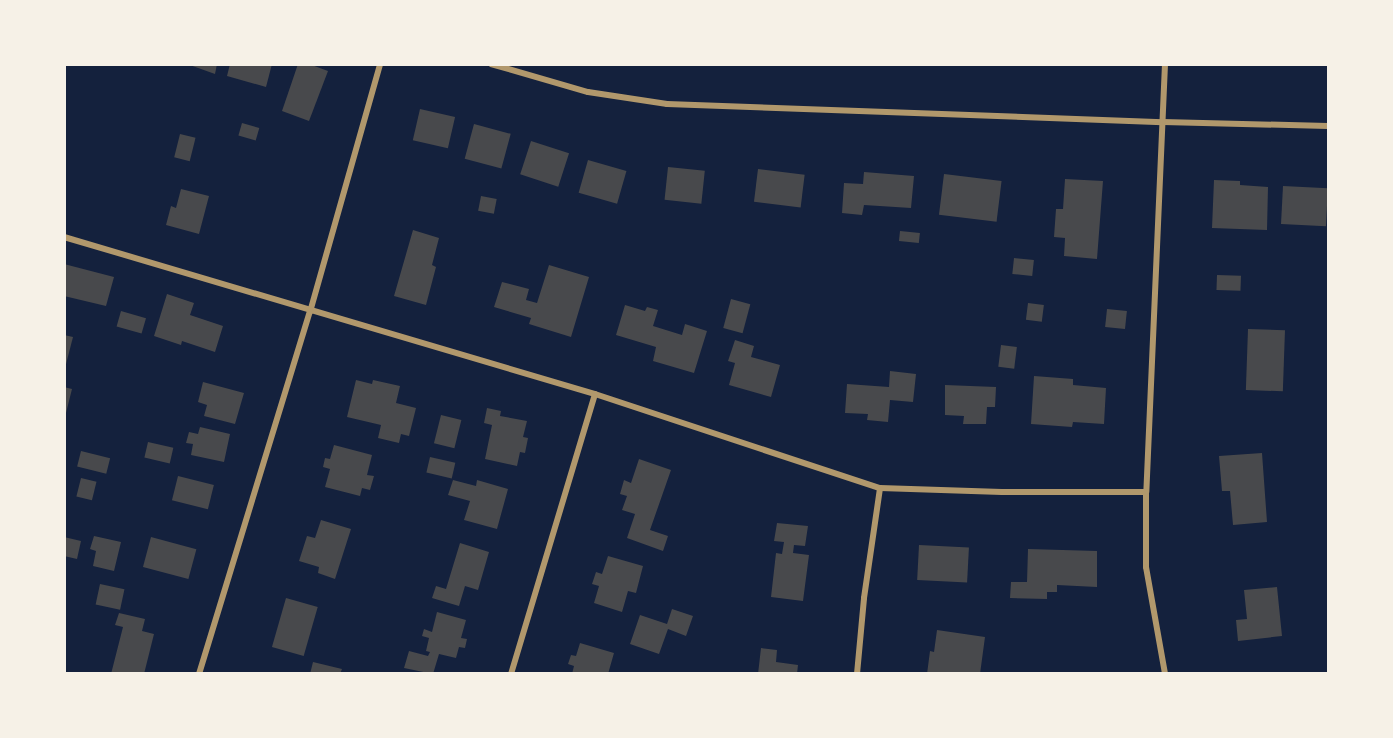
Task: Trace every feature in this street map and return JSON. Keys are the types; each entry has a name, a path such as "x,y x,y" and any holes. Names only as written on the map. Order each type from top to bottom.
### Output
{"street":[{"path":"199,674 310,312 380,64"},
{"path":"491,64 588,92 667,104 1329,126"},
{"path":"1165,64 1146,492 1146,567 1166,674"},
{"path":"64,237 310,312 595,394 880,488 1002,492 1146,492"},
{"path":"511,674 595,394"},
{"path":"857,674 864,598 880,488"}],"building":[{"path":"187,64 217,64 215,74"},
{"path":"230,64 272,64 266,87 227,76"},
{"path":"298,64 309,64 328,71 309,121 282,111"},
{"path":"420,109 455,117 448,148 413,140"},
{"path":"242,123 259,128 256,140 238,135"},
{"path":"474,124 511,134 501,169 465,159"},
{"path":"180,134 196,138 190,161 174,157"},
{"path":"531,141 569,153 558,187 520,174"},
{"path":"588,160 626,171 617,204 579,193"},
{"path":"668,167 705,171 701,204 665,200"},
{"path":"758,169 805,175 801,207 754,202"},
{"path":"864,172 914,176 911,208 864,205 862,215 842,213 844,183 863,184"},
{"path":"944,174 1002,181 997,222 939,215"},
{"path":"1065,179 1103,181 1097,259 1064,256 1065,238 1054,237 1056,209 1063,209"},
{"path":"1214,180 1240,181 1240,185 1268,187 1267,230 1212,228"},
{"path":"1283,186 1328,188 1326,226 1281,224"},
{"path":"181,189 209,196 199,234 166,225 171,206 176,208"},
{"path":"481,196 497,199 494,214 478,211"},
{"path":"413,230 439,238 432,265 436,267 426,305 394,296"},
{"path":"900,231 920,233 919,243 899,241"},
{"path":"1014,258 1034,260 1032,276 1012,274"},
{"path":"64,264 114,277 106,306 64,296"},
{"path":"549,265 589,277 571,337 529,324 531,318 494,307 502,282 529,289 526,300 537,303"},
{"path":"1217,275 1241,276 1240,291 1216,290"},
{"path":"167,294 194,303 190,315 223,326 215,352 182,341 181,345 154,336"},
{"path":"731,299 750,304 743,333 723,328"},
{"path":"1028,303 1044,305 1042,322 1026,320"},
{"path":"625,305 645,311 647,307 658,310 653,326 682,335 685,324 707,331 694,373 653,361 656,347 616,335"},
{"path":"1107,309 1127,311 1125,329 1105,327"},
{"path":"121,311 146,318 142,334 117,326"},
{"path":"1248,329 1285,330 1283,391 1246,390"},
{"path":"64,335 73,337 65,368 64,368"},
{"path":"735,340 754,346 751,357 780,365 771,397 729,385 735,363 728,361"},
{"path":"1001,345 1017,347 1014,369 998,367"},
{"path":"890,371 916,374 913,402 890,400 888,422 867,420 868,414 845,413 847,384 889,387"},
{"path":"1034,376 1073,379 1073,385 1106,388 1104,424 1073,422 1072,427 1031,424"},
{"path":"356,380 372,384 373,380 400,386 396,403 416,408 409,436 401,434 399,443 378,438 381,425 347,417"},
{"path":"203,382 244,393 235,424 204,416 207,405 198,402"},
{"path":"945,385 996,387 995,407 987,407 986,424 963,424 964,416 945,415"},
{"path":"64,387 72,389 65,417 64,417"},
{"path":"487,408 501,411 500,416 527,421 523,437 528,438 525,453 520,452 517,466 485,459 492,425 484,423"},
{"path":"441,415 461,420 454,448 434,443"},
{"path":"200,427 230,434 224,462 191,455 193,444 186,443 189,432 198,434"},
{"path":"148,442 173,448 170,463 144,458"},
{"path":"334,445 372,455 367,475 374,476 370,490 362,488 360,496 325,487 330,469 323,467 325,458 330,459"},
{"path":"81,451 110,458 106,474 77,467"},
{"path":"1262,453 1267,522 1233,525 1230,491 1222,491 1219,456"},
{"path":"430,457 455,463 452,478 426,473"},
{"path":"639,459 671,470 650,530 668,536 663,551 627,538 635,514 622,510 627,496 620,494 624,480 631,483"},
{"path":"178,476 214,485 208,509 172,500"},
{"path":"81,478 97,482 92,500 76,496"},
{"path":"453,480 476,486 477,480 508,489 497,529 464,520 470,501 448,495"},
{"path":"321,520 351,529 335,579 318,573 319,567 299,561 307,536 315,538"},
{"path":"777,523 808,526 805,546 794,545 793,553 809,555 803,601 771,597 776,553 782,554 784,542 774,541"},
{"path":"94,536 121,542 114,571 93,566 96,551 90,549"},
{"path":"64,537 81,541 77,559 64,556"},
{"path":"151,537 196,549 188,579 143,567"},
{"path":"460,543 489,552 478,590 465,586 459,606 432,598 436,586 446,589"},
{"path":"919,545 969,548 967,583 917,580"},
{"path":"1028,549 1097,551 1097,587 1057,585 1057,592 1047,592 1047,599 1010,598 1011,582 1027,582"},
{"path":"608,556 643,566 636,593 628,591 622,612 594,603 599,586 592,584 596,572 602,574"},
{"path":"100,584 124,589 120,610 96,605"},
{"path":"1277,587 1282,636 1238,641 1236,620 1247,619 1244,590"},
{"path":"286,598 318,607 304,656 272,647"},
{"path":"672,609 693,616 686,636 668,629 659,654 630,644 640,615 667,624"},
{"path":"437,612 466,620 461,638 467,639 465,648 459,647 456,658 439,654 433,674 404,668 409,651 428,656 430,652 426,651 429,638 422,636 424,629 432,632"},
{"path":"119,613 145,619 142,631 154,634 144,674 111,674 123,627 115,625"},
{"path":"937,630 985,637 980,674 927,674 930,651 934,652"},
{"path":"580,643 614,653 608,674 572,674 574,666 568,664 571,655 576,656"},
{"path":"761,648 777,650 776,662 798,665 797,674 758,674"},
{"path":"313,662 342,669 340,674 310,674"}]}
